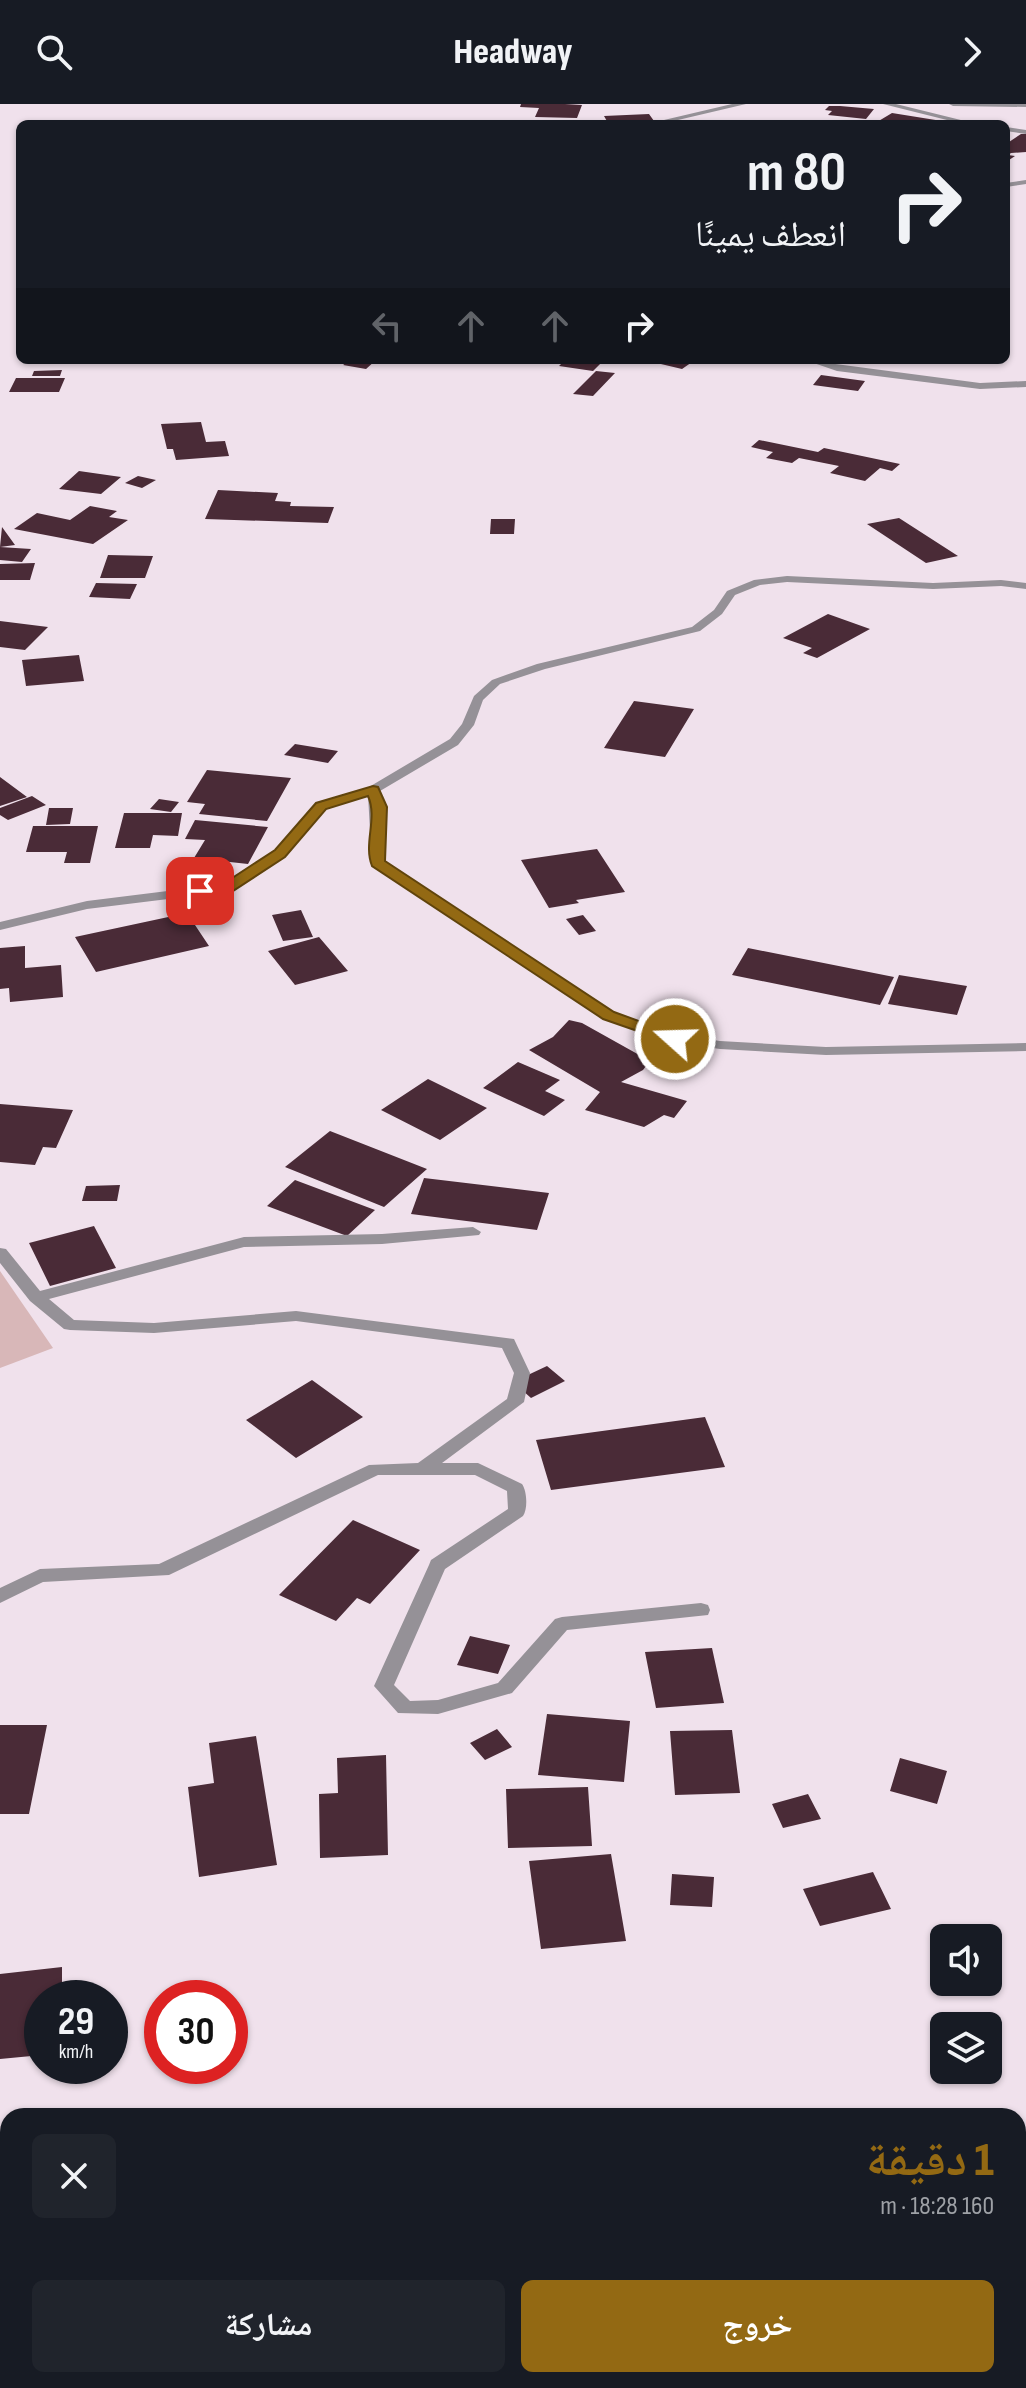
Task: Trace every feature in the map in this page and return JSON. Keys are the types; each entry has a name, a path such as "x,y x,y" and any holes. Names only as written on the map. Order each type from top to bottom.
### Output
{"street":[{"path":"669,120 742,104"},
{"path":"887,104 956,120"},
{"path":"953,104 1026,105"},
{"path":"824,364 980,386 1026,384"},
{"path":"0,926 87,905 228,888 280,854 321,806 373,790 454,742 468,725 478,699 496,682 541,666 696,629 718,612 731,593 758,582 787,579 933,586 1001,583 1026,586"},
{"path":"373,790 380,807 377,863 608,1015 675,1039 720,1045 826,1051 1026,1047"},
{"path":"36,1297 244,1242 382,1239 473,1232"},
{"path":"0,1253 36,1297 70,1325 154,1328 296,1316 508,1343 522,1373 515,1402 422,1469"},
{"path":"0,1596 40,1576 162,1570 375,1469 478,1469 516,1488 517,1512 438,1565 384,1686 405,1708 438,1707 505,1688 562,1624 701,1610"}],"shaded area":[{"path":"0,1271 53,1348 0,1368"}],"building":[{"path":"521,104 582,105 577,118 535,117 539,108 520,107"},
{"path":"829,106 874,109 866,119 828,115 832,111 825,110"},
{"path":"892,113 936,120 880,120"},
{"path":"649,114 653,120 606,120 604,116"},
{"path":"1026,134 1026,152 1010,154 1010,141"},
{"path":"344,364 372,364 366,369"},
{"path":"561,364 600,364 593,371 559,366"},
{"path":"661,364 689,364 682,369"},
{"path":"62,370 60,376 32,376 34,371"},
{"path":"596,371 615,373 593,396 573,394"},
{"path":"821,375 865,381 858,391 813,385"},
{"path":"16,378 65,378 59,392 9,392"},
{"path":"201,422 206,442 225,441 229,456 176,460 173,449 167,449 161,424"},
{"path":"759,440 818,452 824,448 900,464 892,471 880,468 865,481 830,473 839,466 799,458 792,463 766,458 773,452 751,447"},
{"path":"79,471 121,477 101,494 59,489"},
{"path":"138,476 156,480 142,488 125,483"},
{"path":"218,490 278,493 275,501 291,502 290,506 334,507 328,523 205,519"},
{"path":"90,506 117,511 109,517 128,520 93,544 14,529 37,513 70,520"},
{"path":"899,518 958,556 926,563 867,524"},
{"path":"491,519 515,519 514,534 490,534"},
{"path":"2,527 15,545 0,547"},
{"path":"0,547 31,549 22,562 0,560"},
{"path":"108,555 153,556 145,578 100,578"},
{"path":"35,563 30,580 0,580 0,564"},
{"path":"96,583 137,584 130,599 89,597"},
{"path":"828,614 870,629 817,658 803,653 812,648 783,638"},
{"path":"0,621 48,627 25,650 0,647"},
{"path":"79,655 84,681 26,686 22,660"},
{"path":"634,701 694,709 665,757 604,748"},
{"path":"295,744 338,751 328,763 284,755"},
{"path":"207,770 291,778 267,821 199,814 205,804 187,802"},
{"path":"0,777 27,797 0,806"},
{"path":"32,796 46,805 8,820 0,815 0,808"},
{"path":"159,799 179,802 171,812 150,809"},
{"path":"49,808 73,808 70,824 46,825"},
{"path":"124,813 182,813 178,836 153,835 150,848 115,848"},
{"path":"195,820 268,827 248,864 194,858 205,840 185,839"},
{"path":"33,826 98,826 90,863 64,863 67,852 26,852"},
{"path":"597,849 625,892 549,908 521,860"},
{"path":"301,910 313,937 283,941 272,915"},
{"path":"187,913 209,946 96,972 75,937"},
{"path":"583,915 596,931 579,935 566,919"},
{"path":"319,937 348,971 295,985 268,951"},
{"path":"25,946 25,968 61,965 63,997 10,1002 9,988 0,989 0,948"},
{"path":"748,948 894,977 880,1005 732,975"},
{"path":"899,975 967,986 957,1015 888,1004"},
{"path":"569,1020 582,1023 650,1061 643,1070 621,1082 687,1101 674,1118 664,1115 644,1127 585,1110 600,1092 529,1050 553,1037"},
{"path":"518,1062 560,1080 545,1091 565,1100 544,1116 483,1088"},
{"path":"428,1079 487,1108 440,1140 381,1110"},
{"path":"0,1104 73,1110 56,1148 43,1147 35,1165 0,1162"},
{"path":"330,1131 427,1169 384,1207 285,1167"},
{"path":"424,1178 549,1193 537,1230 411,1214"},
{"path":"295,1180 375,1210 347,1236 267,1206"},
{"path":"120,1185 117,1201 82,1201 86,1186"},
{"path":"94,1226 116,1268 50,1286 29,1243"},
{"path":"547,1366 565,1381 531,1398 513,1382"},
{"path":"312,1380 363,1417 296,1458 246,1420"},
{"path":"705,1417 725,1467 551,1490 536,1440"},
{"path":"353,1520 420,1550 370,1604 357,1598 336,1621 279,1595"},
{"path":"470,1636 510,1645 498,1674 457,1665"},
{"path":"712,1648 724,1703 656,1708 645,1652"},
{"path":"547,1714 630,1721 624,1782 538,1775"},
{"path":"0,1725 47,1725 29,1814 0,1814"},
{"path":"497,1729 512,1747 485,1760 470,1743"},
{"path":"732,1730 740,1793 675,1795 670,1731"},
{"path":"256,1736 277,1865 199,1877 188,1787 214,1783 209,1743"},
{"path":"386,1755 388,1855 320,1858 319,1794 338,1793 337,1758"},
{"path":"900,1758 947,1771 937,1804 890,1791"},
{"path":"588,1787 592,1846 508,1848 506,1789"},
{"path":"808,1794 821,1819 783,1828 772,1804"},
{"path":"611,1854 626,1941 541,1949 529,1861"},
{"path":"873,1872 891,1909 820,1926 803,1889"},
{"path":"672,1874 714,1877 712,1907 670,1905"},
{"path":"62,1967 62,1980 24,1980 24,2057 0,2059 0,1974"}],"route":[{"path":"200,891 228,888 280,854 321,806 373,790 380,807 377,863 608,1015 675,1039"}]}
